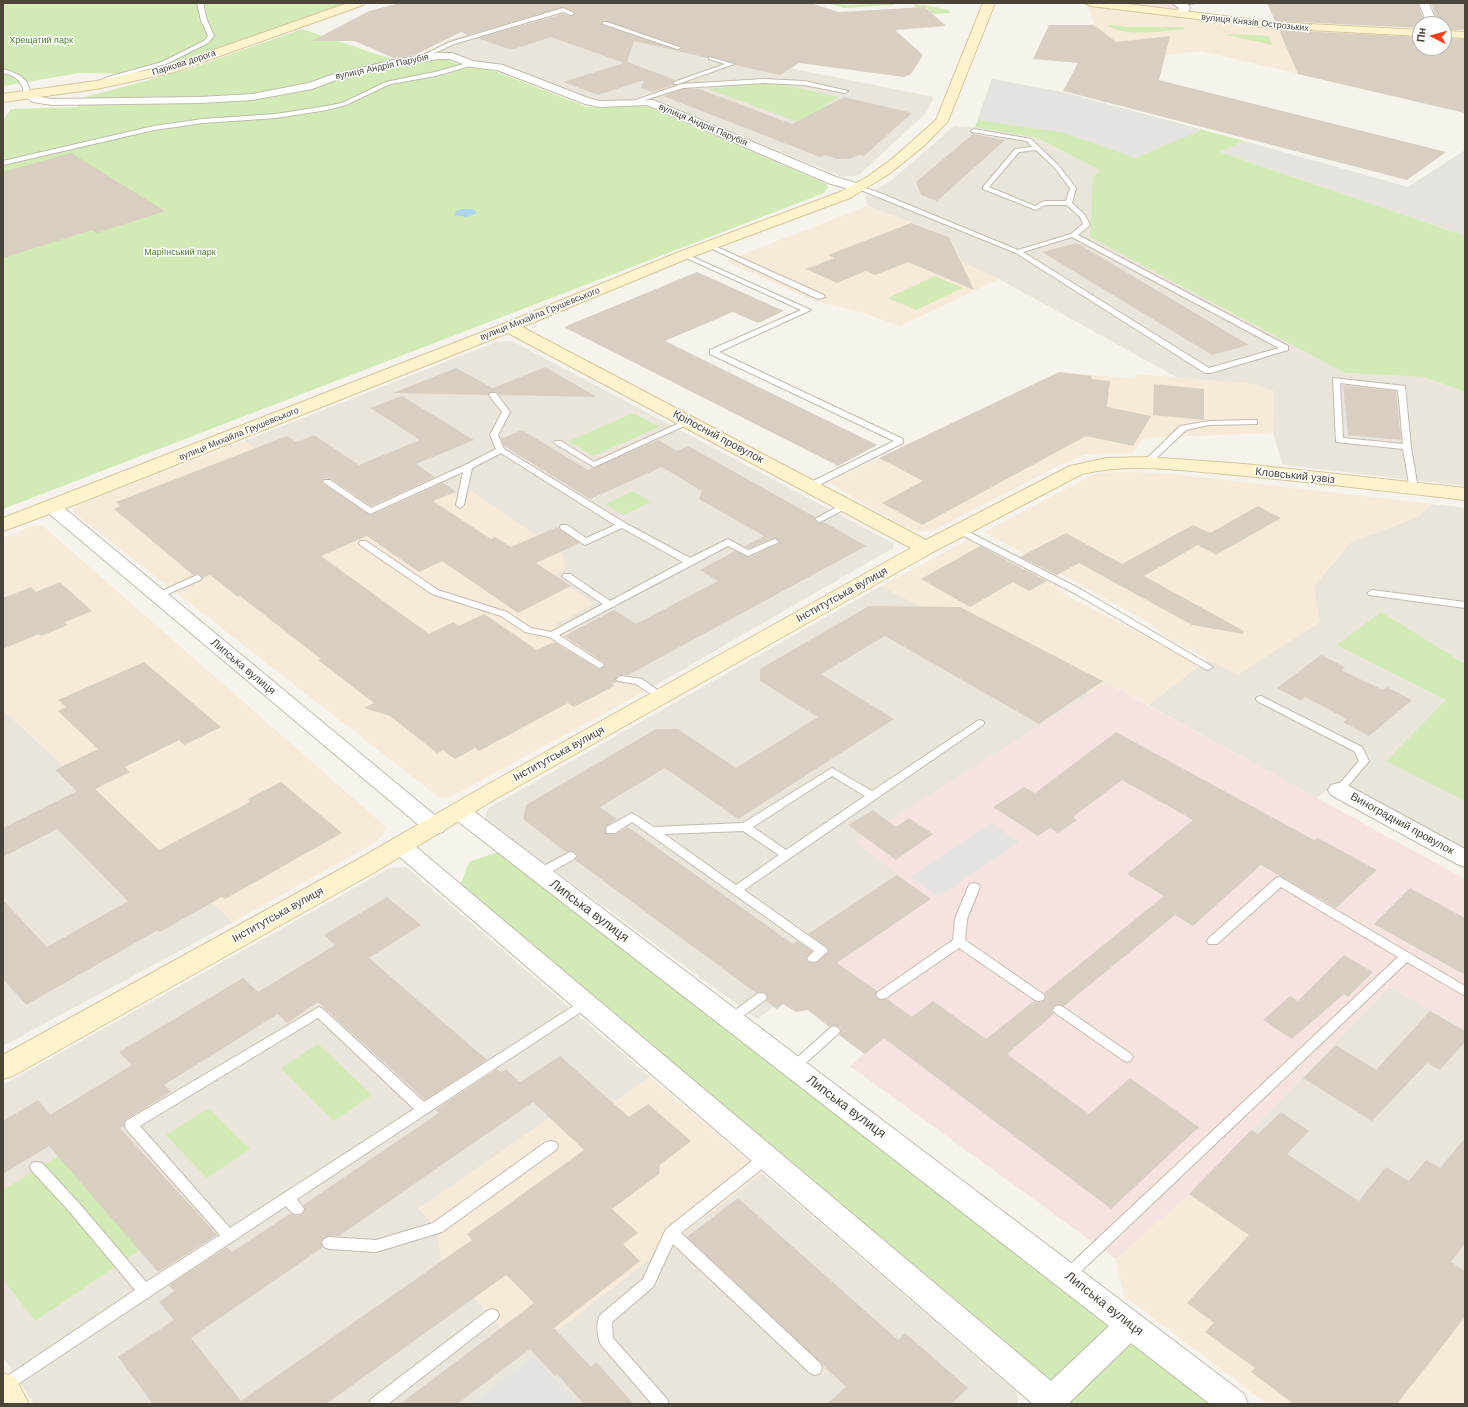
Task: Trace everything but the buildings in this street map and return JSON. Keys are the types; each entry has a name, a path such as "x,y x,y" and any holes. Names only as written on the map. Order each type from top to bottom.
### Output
{"main road":[{"name":"Паркова дорога","path":"3,98 96,85 171,69 359,3"},
{"name":"вулиця Михайла Грушевського","path":"3,525 509,327 684,255 845,195 859,188 895,162 932,132 942,121 988,3"},
{"name":"вулиця Князів Острозьких","path":"1091,3 1182,15 1294,27 1412,33"},
{"path":"1452,34 1465,35"},
{"name":"Кріпосний провулок","path":"509,327 926,548"},
{"name":"Кловський узвіз","path":"1124,462 1147,462 1244,470 1465,494"},
{"name":"Інститутська вулиця","path":"3,1068 401,846 459,811 661,696 926,548 1076,470 1088,466 1124,462"},
{"path":"3,1388 13,1404"}],"street":[{"path":"1178,3 1185,7 1182,15"},
{"path":"1424,3 1429,16"},
{"name":"вулиця Андрія Парубія","path":"27,94 37,100 52,102 232,100 312,86 332,78 422,57 452,56 471,64 499,68 585,101 600,104 649,102 832,180 859,188"},
{"name":"Липська вулиця","path":"52,507 435,826"},
{"name":"Виноградний провулок","path":"1339,790 1465,859"},
{"name":"Липська вулиця","path":"459,811 1233,1404"},
{"path":"401,846 1052,1403 1130,1324"}],"lane":[{"path":"96,85 110,78 164,63 206,42 211,36 204,20 200,3"},
{"path":"1178,3 1192,3"},
{"path":"422,57 452,43 563,10 571,13"},
{"path":"605,24 679,48"},
{"path":"620,103 731,64 710,58"},
{"path":"3,163 154,128 203,121 276,116 327,108 354,100 388,83 436,74 471,64"},
{"path":"3,71 15,74 22,78 27,86 27,94"},
{"path":"633,102 682,86 764,81 804,82 845,91"},
{"path":"974,132 1029,140 1056,166 1073,188 1069,203"},
{"path":"1018,252 1073,235 1087,225 1083,216 1069,203 1044,203 1036,208 985,188 1018,150 1036,148"},
{"path":"859,188 878,194 1018,252 1208,371 1285,348 1073,235"},
{"path":"710,246 821,297"},
{"path":"684,255 807,310 713,352 900,441 810,486"},
{"path":"1407,447 1339,440 1336,380 1402,388 1407,447 1414,489"},
{"path":"493,395 506,412 494,435 501,450 622,525 688,561"},
{"path":"558,443 594,465 690,422"},
{"path":"1147,462 1183,428 1209,423 1254,422"},
{"path":"327,482 370,511 468,467 501,450"},
{"path":"460,505 468,467"},
{"path":"819,519 846,505"},
{"path":"564,527 585,542 622,525"},
{"path":"961,531 1079,592 1208,666"},
{"path":"552,635 688,561 728,542 748,553 775,542"},
{"path":"363,543 435,592 504,614 528,630 552,635 599,665"},
{"path":"567,576 609,604"},
{"path":"158,595 197,578"},
{"path":"1372,593 1465,605"},
{"path":"621,679 639,681 661,696"},
{"path":"1261,699 1358,749 1364,761 1339,790"},
{"path":"736,890 980,723"},
{"path":"651,831 745,827 832,771 872,796"},
{"path":"611,830 632,817 822,951 813,958"},
{"path":"745,827 786,855"},
{"path":"540,874 570,856"},
{"path":"1213,941 1280,881 1465,992"},
{"path":"959,942 961,919 974,887"},
{"path":"882,995 959,942"},
{"path":"959,942 1039,997"},
{"path":"1067,1276 1406,956"},
{"path":"731,1019 761,997"},
{"path":"3,1388 145,1291 230,1237 293,1204 424,1110 586,1003"},
{"path":"1059,1010 1127,1057"},
{"path":"230,1237 131,1125 319,1012 424,1110"},
{"path":"794,1067 834,1031"},
{"path":"329,1243 376,1246 438,1228 550,1146"},
{"path":"662,1404 606,1340 606,1319 648,1283 671,1233 766,1157"},
{"path":"37,1167 74,1207 145,1291"},
{"path":"671,1233 815,1368"},
{"path":"376,1404 492,1315"}],"shaded area":[{"path":"563,3 750,60 934,97 926,113 859,175 843,177 652,100 634,99 628,102 600,104 499,68 452,56 415,58 451,39"},
{"path":"1118,3 1175,3 1179,8 1175,10"},
{"path":"1088,5 1289,29 1388,34 1400,56 1465,59 1465,113 1201,51 1142,58 1075,49 1046,25 1094,25"},
{"path":"992,79 1066,93 1202,130 1135,158 1064,133 978,120"},
{"path":"954,126 975,127 1037,138 1101,170 1298,347 1345,373 1424,377 1465,392 1465,486 1283,465 1273,433 1274,391 1178,378 999,279 962,262 949,237 868,206 865,196 892,180"},
{"path":"1244,141 1408,187 1465,150 1465,236 1220,152"},
{"path":"868,206 949,237 962,262 999,279 900,326 861,312 815,301 725,261"},
{"path":"512,341 893,543 893,548 647,690 556,624 554,575 563,554 471,491 456,492 418,508 361,517 244,441 496,342"},
{"path":"1059,372 1135,379 1136,374 1256,384 1274,391 1273,433 1143,438 1133,453 1086,454 1054,468 934,530 920,532 903,526 828,482"},
{"path":"244,441 361,517 404,499 418,508 456,492 471,491 563,554 566,568 554,575 594,604 556,624 647,690 456,794 446,798 437,796 74,513 73,509 78,505"},
{"path":"1130,472 1173,474 1432,504 1418,517 1351,542 1314,587 1320,622 1238,675 1166,637 1150,623 984,532 1096,473"},
{"path":"1432,504 1465,508 1465,850 1336,784 1317,798 1148,705 1208,659 1239,675 1351,542 1418,517"},
{"path":"35,525 44,527 386,827 383,834 376,842 233,922 3,710 3,538"},
{"path":"968,540 1056,586 1067,596 1201,665 1148,705 1107,683 1090,694 881,586"},
{"path":"881,586 1090,694 856,842 931,899 757,1019 485,819 487,809"},
{"path":"1107,683 1465,879 1465,1029 1389,987 1189,1194 1116,1259 850,1066 864,1054 808,1010 796,1012 783,1004 829,969 931,899 855,842"},
{"path":"3,710 233,922 3,1046"},
{"path":"991,823 1019,842 939,897 910,877"},
{"path":"406,867 650,1077 586,1122 418,1208 437,1228 559,1329 762,1173 1017,1392 1018,1404 34,1404 3,1357 3,1085 390,868"},
{"path":"1389,987 1465,1029 1465,1279 1251,1130"},
{"path":"650,1077 762,1173 559,1329 508,1336 441,1261 437,1228 418,1209 549,1118 586,1122"},
{"path":"1251,1130 1465,1279 1465,1404 1267,1404 1124,1296 1116,1259"},
{"path":"533,1357 576,1404 472,1404"}],"green space":[{"name":"Хрещатий парк","path":"3,3 346,3 208,53 155,70 135,74 79,73 3,86"},
{"path":"828,3 849,5 894,3 894,5 844,8"},
{"path":"914,4 949,10 950,13 933,14 926,7 916,8"},
{"path":"1107,25 1132,27 1183,27 1185,29 1134,33 1115,29"},
{"name":"Маріїнський парк","path":"302,29 403,63 430,58 443,58 460,65 492,70 587,107 648,107 820,181 828,187 824,193 3,509 3,120 11,109 78,107 85,97 186,70"},
{"path":"1223,34 1269,36 1272,45"},
{"path":"992,79 1066,93 1244,141 1220,152 1465,236 1465,392 1424,377 1345,373 1090,237 1093,178 1100,170 1037,138 975,127"},
{"path":"765,83 784,85 839,97 823,106 859,115 834,135 708,89"},
{"path":"935,276 963,288 916,310 888,298"},
{"path":"634,413 659,427 593,456 568,441"},
{"path":"633,491 651,502 623,515 605,504"},
{"path":"1381,612 1465,664 1465,801 1386,761 1446,700 1337,645"},
{"path":"501,851 1230,1404 1056,1404 586,1003 461,883 469,862"},
{"path":"318,1044 372,1095 334,1121 281,1068"},
{"path":"209,1108 250,1149 207,1178 166,1135"},
{"path":"66,1151 147,1245 35,1321 3,1279 3,1190"}],"water":[{"path":"462,209 473,209 477,213 467,217 455,215 456,211"}]}
